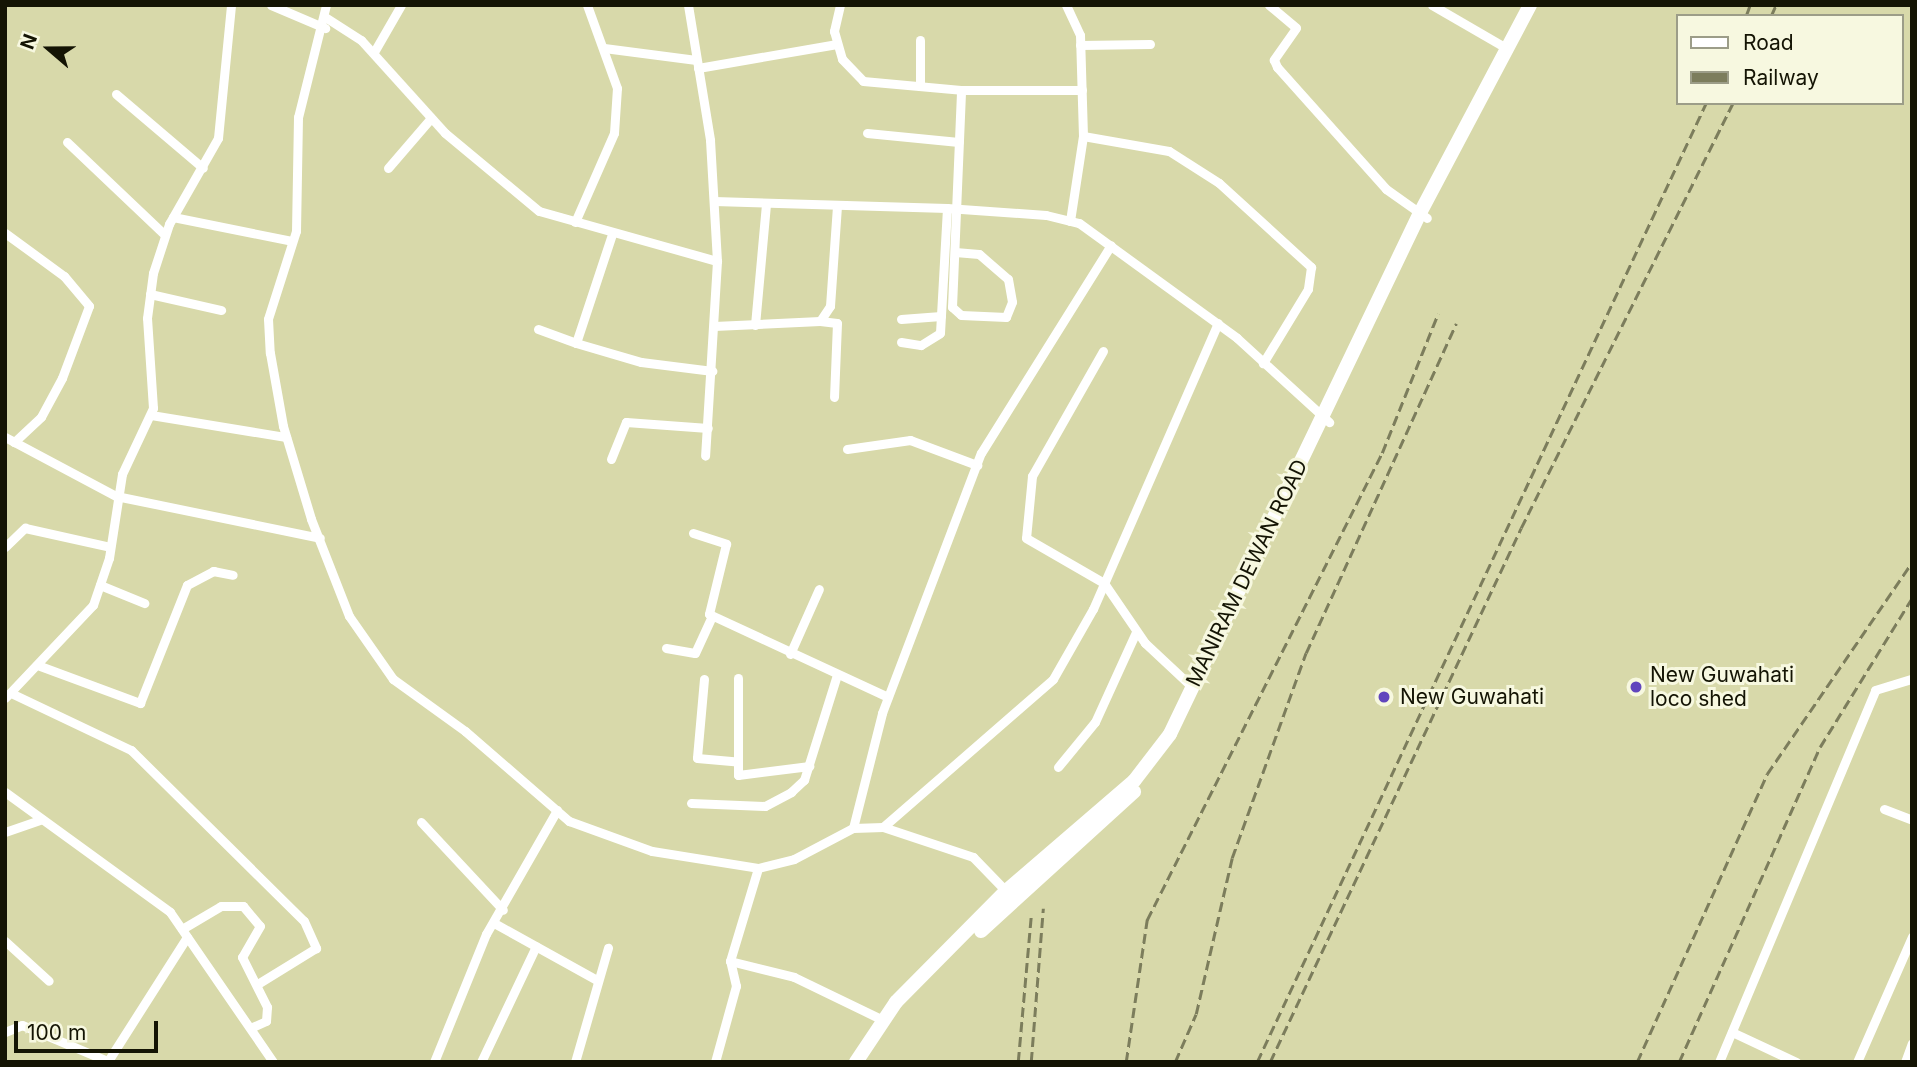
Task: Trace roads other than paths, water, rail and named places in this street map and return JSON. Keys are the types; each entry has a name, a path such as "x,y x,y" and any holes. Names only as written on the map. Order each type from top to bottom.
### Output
{"main road":[{"name":"MANIRAM DEWAN ROAD","path":"1458,150 1530,5"},
{"name":"MANIRAM DEWAN ROAD","path":"866,1062 905,1004 1096,831 1178,737 1423,215 1540,5"},
{"name":"MANIRAM DEWAN ROAD","path":"856,1062 883,1020 1006,891 1134,780 1170,734 1191,686 1325,420"}],"street":[{"path":"231,5 220,66 218,138 165,235 150,294 150,415 116,496 110,547 100,584 93,605 40,666 9,696 131,750 304,921 316,948 260,983"},
{"path":"271,5 325,28"},
{"path":"326,5 325,28 298,117 292,241 268,319 286,437 320,538 349,617 393,680 569,821 652,851 758,868 794,859 853,828 883,827 973,857 1006,891"},
{"path":"374,52 401,5"},
{"path":"575,222 614,132 617,88 587,5"},
{"path":"688,5 713,201 717,261 705,456"},
{"path":"840,5 837,44 842,60 863,81 920,84 961,90 1082,90"},
{"path":"1066,5 1080,45 1083,136 1070,221"},
{"path":"1269,5 1296,28 1274,60 1277,67 1386,189 1423,215"},
{"path":"1432,5 1508,48"},
{"path":"325,17 374,52 431,118 495,180 539,211 612,234 717,261"},
{"path":"920,40 920,84"},
{"path":"604,48 697,64 837,44"},
{"path":"1080,45 1150,44"},
{"path":"901,342 921,345 940,332 959,142 961,90"},
{"path":"116,94 203,168"},
{"path":"388,168 431,118"},
{"path":"867,133 959,142"},
{"path":"1083,136 1169,151 1219,183 1311,268 1308,289 1263,363"},
{"path":"67,142 165,235"},
{"path":"713,201 952,209 1070,221 1111,245 1219,324 1325,420"},
{"path":"755,325 766,203"},
{"path":"820,321 830,306 837,205"},
{"path":"952,209 955,312 998,322 1006,317 1012,302 1007,279 979,254 955,253"},
{"path":"173,217 292,241"},
{"path":"5,233 64,276 89,306 62,378 41,417 10,440 116,496 320,538"},
{"path":"576,343 612,234"},
{"path":"853,828 888,697 976,465 1111,245"},
{"path":"150,294 221,310"},
{"path":"901,319 941,316"},
{"path":"714,326 820,321 836,323 834,397"},
{"path":"883,827 1053,679 1104,583 1219,324"},
{"path":"538,329 641,362 712,371"},
{"path":"1103,351 1032,476 1024,514 1026,538 1104,583 1136,632 1191,686"},
{"path":"150,415 286,437"},
{"path":"611,459 626,422 708,428"},
{"path":"847,449 910,439 976,465"},
{"path":"5,547 25,528 110,547"},
{"path":"666,648 695,653 712,616 726,544 693,533"},
{"path":"40,666 140,703 187,585 214,571 233,575"},
{"path":"100,584 144,603"},
{"path":"790,654 819,589"},
{"path":"712,616 888,697"},
{"path":"1058,767 1095,722 1136,632"},
{"path":"691,803 765,806 791,792 809,766 837,675"},
{"path":"738,678 734,761 743,776 809,766"},
{"path":"704,679 697,758 734,761"},
{"path":"1718,1062 1875,690 1912,679"},
{"path":"5,792 170,912 273,1062"},
{"path":"1884,809 1912,820"},
{"path":"434,1062 494,923 557,810"},
{"path":"5,832 42,819"},
{"path":"421,822 503,910"},
{"path":"715,1062 736,986 730,961 758,868"},
{"path":"5,1021 10,1030 43,1031 109,1061 185,933 221,906 243,906 260,926 242,957 260,983 266,1021 250,1028"},
{"path":"494,923 597,980"},
{"path":"1857,1062 1912,937"},
{"path":"5,941 49,981"},
{"path":"481,1062 536,946"},
{"path":"575,1062 608,948"},
{"path":"730,961 794,977 883,1020"},
{"path":"1732,1032 1796,1062"},
{"path":"1905,1062 1912,1043"}],"railway":[{"path":"1747,14 1750,5"},
{"path":"1772,14 1776,5"},
{"path":"1257,1062 1705,105"},
{"path":"1270,1062 1521,528 1732,105"},
{"path":"1126,1062 1147,920 1382,453 1438,314"},
{"path":"1175,1062 1196,1014 1232,858 1306,653 1456,324"},
{"path":"1637,1062 1767,774 1912,562"},
{"path":"1679,1062 1820,747 1912,598"},
{"path":"1031,1062 1043,908"},
{"path":"1018,1062 1031,917"}],"place":[{"name":"New Guwahati loco shed","path":"1636,687"},
{"name":"New Guwahati","path":"1384,697"}]}
